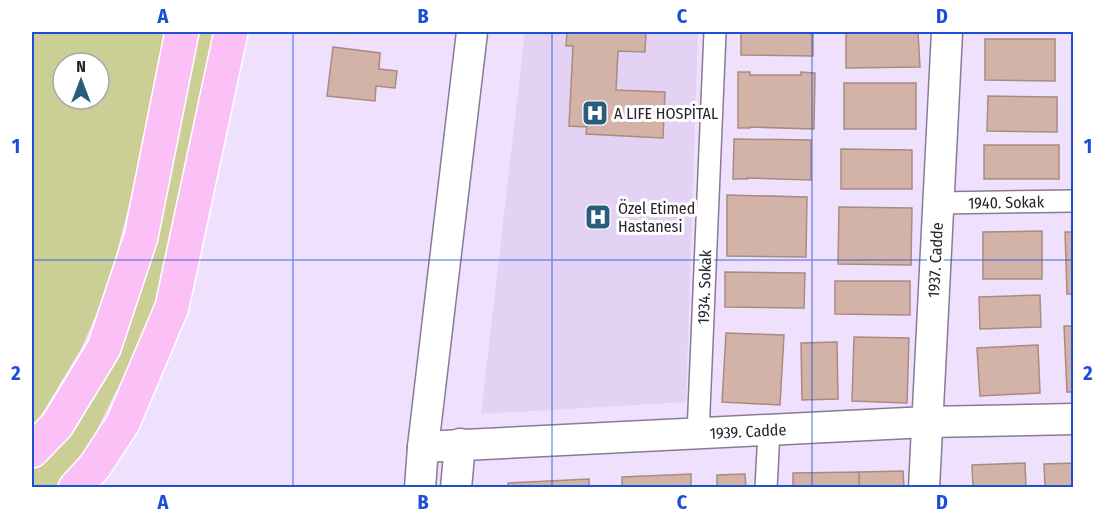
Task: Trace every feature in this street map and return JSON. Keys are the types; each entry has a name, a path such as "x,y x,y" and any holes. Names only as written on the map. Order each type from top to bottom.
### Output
{"highway":[{"path":"32,451 57,425 104,348 141,237 182,32"},
{"path":"75,488 95,466 123,423 172,307 231,32"}],"street":[{"path":"420,488 472,32"},
{"name":"1934. Sokak","path":"698,434 715,32"},
{"name":"1937. Cadde","path":"924,488 947,32"},
{"name":"1940. Sokak","path":"938,203 1074,201"},
{"name":"1939. Cadde","path":"423,447 927,422 1074,419"},
{"path":"766,488 769,430"},
{"path":"456,488 460,444"}],"shaded area":[{"name":"Özel Etimed Hastanesi","path":"525,32 698,32 686,402 481,414"}],"green space":[{"path":"32,32 168,32 141,158 108,287 82,347 42,414 32,426"},
{"path":"189,32 220,32 157,309 84,456 58,487 32,487 32,458 106,352"}],"building":[{"path":"567,32 646,32 645,52 618,51 616,90 665,92 663,138 586,134 587,127 569,126 573,46 566,46"},
{"path":"741,32 813,32 813,56 741,55"},
{"path":"846,32 918,32 920,67 846,68"},
{"path":"985,39 1055,39 1055,81 985,80"},
{"path":"333,47 380,53 379,69 397,71 395,88 376,86 375,101 327,96"},
{"path":"738,72 750,72 750,75 815,73 814,129 738,128"},
{"path":"844,83 916,83 916,129 844,129"},
{"path":"988,96 1057,97 1057,132 987,131"},
{"path":"734,139 811,140 811,180 733,179"},
{"path":"984,145 1059,145 1059,179 984,179"},
{"path":"841,149 912,150 912,189 841,189"},
{"path":"727,195 807,197 806,257 727,256"},
{"path":"839,207 912,208 911,265 838,264"},
{"path":"1042,231 1042,279 983,279 983,232"},
{"path":"1065,232 1074,232 1074,294 1067,294"},
{"path":"725,272 805,273 804,308 725,307"},
{"path":"835,281 910,281 910,315 835,314"},
{"path":"1040,295 1041,327 980,329 979,297"},
{"path":"1064,326 1074,326 1074,392 1067,392"},
{"path":"726,333 784,335 780,405 722,402"},
{"path":"854,337 909,338 907,403 852,401"},
{"path":"837,342 838,399 802,400 801,343"},
{"path":"1038,345 1040,393 980,396 977,348"},
{"path":"1025,463 1026,488 973,488 972,465"},
{"path":"1074,463 1074,488 1045,488 1044,464"},
{"path":"903,471 904,488 859,488 859,472"},
{"path":"859,472 859,488 793,488 793,473"},
{"path":"691,474 691,488 622,488 622,477"},
{"path":"745,474 746,488 717,488 717,475"},
{"path":"589,479 589,488 508,488 508,483"}],"place":[{"name":"A LIFE HOSPİTAL","path":"595,113"},
{"name":"Özel Etimed Hastanesi","path":"598,217"}]}
